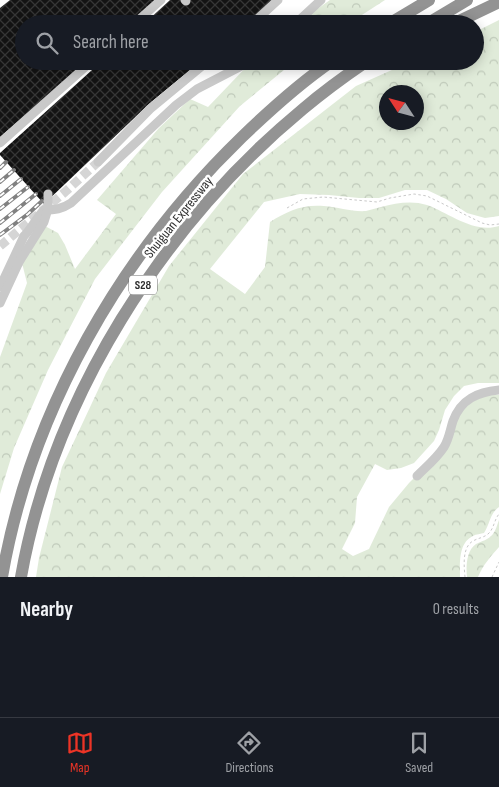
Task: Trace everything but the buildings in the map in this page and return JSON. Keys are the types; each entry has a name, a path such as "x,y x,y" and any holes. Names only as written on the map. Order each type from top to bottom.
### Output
{"highway":[{"path":"442,15 467,0"},
{"path":"404,15 426,2"},
{"path":"472,15 499,2"},
{"name":"Shuiguan Expressway","path":"2,577 15,517 41,439 59,395 106,307 134,263 194,188 256,123 320,70"},
{"name":"Shuiguan Expressway","path":"22,577 44,484 63,437 96,364 150,274 209,201 269,138 304,108 355,70"}],"lane":[{"path":"144,15 161,0"},
{"path":"262,15 278,0"},
{"path":"305,15 321,0"},
{"path":"0,143 82,70"},
{"path":"98,162 150,109 197,70"},
{"path":"0,287 24,236 44,210 63,208 71,203 176,105 197,89 234,70"},
{"path":"0,303 19,262 44,222 48,209 48,194"},
{"path":"417,476 444,446 459,408 477,394 499,390"}],"path":[{"path":"287,208 303,199 323,197 377,202 414,194 427,196 482,223 490,225 499,224"},
{"path":"465,577 464,560 467,547 472,541 488,534 499,514"},
{"path":"492,577 499,562"}],"green space":[{"path":"330,0 385,0 362,15 309,15"},
{"path":"499,20 499,216 485,218 467,213 446,199 427,190 405,190 379,198 300,194 264,202 210,269 245,294 265,267 270,222 302,207 324,206 366,211 410,202 427,205 471,225 490,228 499,226 499,383 478,383 464,386 454,396 445,410 434,441 414,463 401,468 387,470 375,464 357,497 355,523 342,549 353,556 369,549 389,507 409,483 436,456 456,411 484,394 499,395 499,507 494,512 484,533 474,535 468,539 462,549 460,577 36,577 62,467 106,373 169,266 243,174 356,86 392,70 484,70 484,28"},
{"path":"243,70 284,70 240,106 162,192 95,279 48,370 14,448 0,494 0,357 27,283 22,263 43,225 58,233 75,269 116,214 97,200 159,128 190,99 208,107"},
{"path":"499,520 499,547 490,557 478,577 467,577 468,555 470,551 476,544 493,534"}],"tunnel":[{"path":"0,246 98,162"}],"railway":[{"path":"0,168 6,162"},
{"path":"0,182 14,170"},
{"path":"0,196 21,179"},
{"path":"0,209 28,187"},
{"path":"0,223 36,194"},
{"path":"0,235 42,201"}]}
